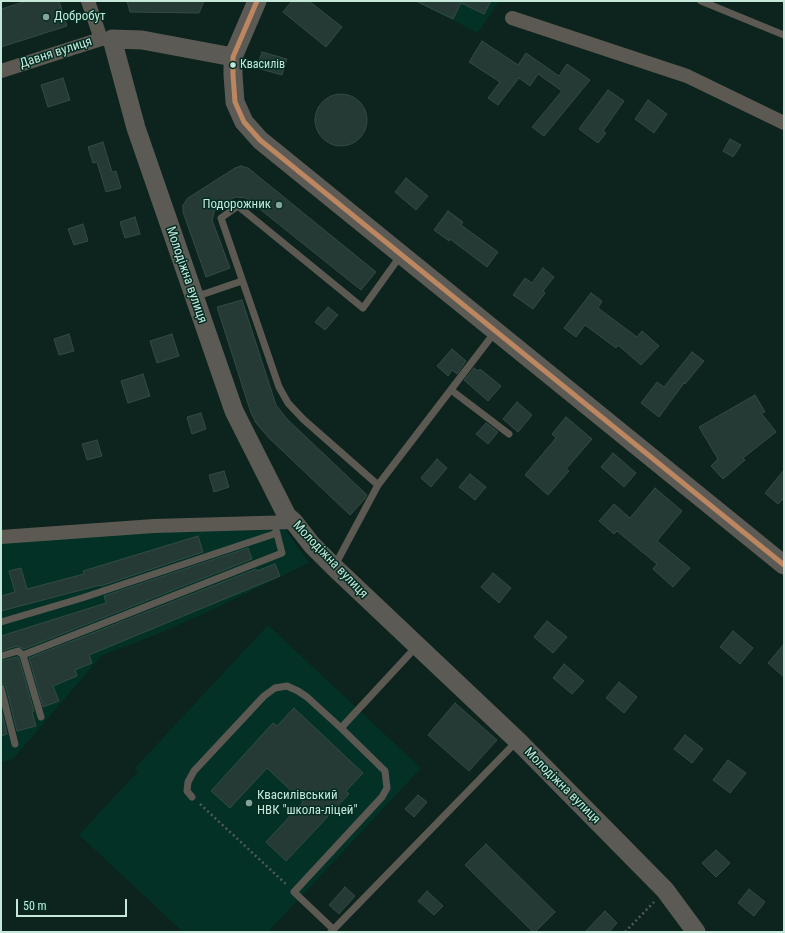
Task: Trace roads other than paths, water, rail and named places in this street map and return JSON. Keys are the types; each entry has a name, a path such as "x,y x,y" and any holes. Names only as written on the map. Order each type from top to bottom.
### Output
{"street":[{"path":"88,1 106,39 142,40 233,57"},
{"path":"257,1 233,57 235,102 244,122 260,140 401,256 496,331 784,565"},
{"path":"512,18 687,76 784,123"},
{"name":"Давня вулиця","path":"1,71 106,39"},
{"name":"Молодіжна вулиця","path":"106,39 234,411 287,516 294,522 312,545 334,567 518,740 665,890 696,932"},
{"path":"1,537 154,526 275,528 294,522"}],"lane":[{"path":"701,1 784,35"},
{"path":"378,485 303,419 288,403 279,387 220,218 238,206 363,308 401,256"},
{"path":"194,297 242,281"},
{"path":"334,567 378,485 496,331"},
{"path":"451,390 509,434"},
{"path":"1,622 82,598 275,528 282,553 23,654"},
{"path":"341,728 418,645"},
{"path":"1,656 18,651 23,654 41,717"},
{"path":"192,797 187,791 188,782 194,771 264,696 275,688 287,686 298,690 341,728 385,771 387,788 382,797 294,892 332,931 518,740"},
{"path":"1,688 15,744"}],"place":[{"name":"Добробут","path":"46,17"},
{"name":"Квасилів","path":"233,65"},
{"name":"Подорожник","path":"279,205"},
{"name":"Квасилівський НВК \"школа-ліцей\"","path":"249,803"}]}
